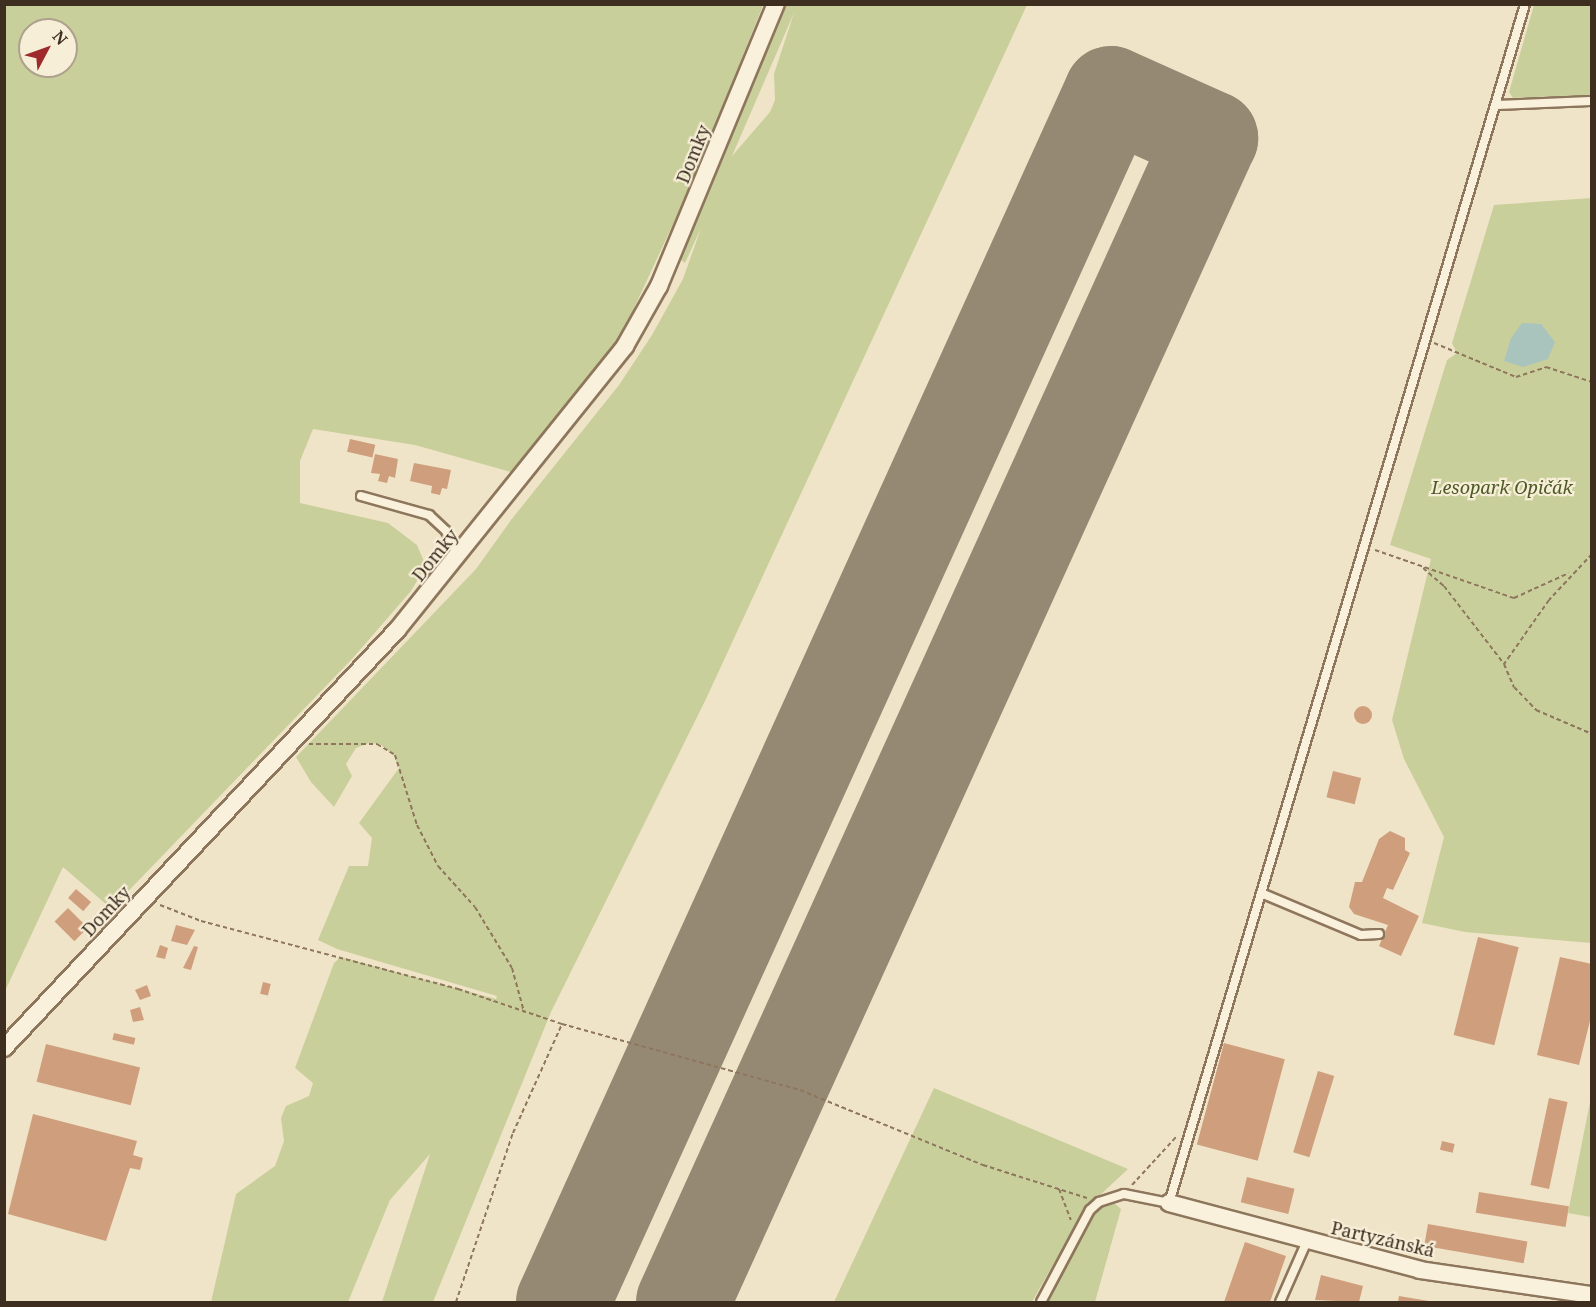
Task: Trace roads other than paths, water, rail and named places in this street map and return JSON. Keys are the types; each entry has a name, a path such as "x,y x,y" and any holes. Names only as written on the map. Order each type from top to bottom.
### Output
{"street":[{"name":"Domky","path":"4,1048 292,738 397,630 458,557 625,346 659,286 776,4"},
{"name":"Partyzánská","path":"1169,1203 1420,1270 1592,1295"}],"lane":[{"path":"1041,1302 1090,1210 1099,1202 1124,1194 1169,1203 1525,4"},
{"path":"1496,105 1592,101"},
{"path":"361,496 429,515 446,531 458,557"},
{"path":"1261,893 1361,935 1379,934"},
{"path":"1280,1302 1307,1241"}],"water":[{"path":"1522,323 1541,324 1555,342 1548,359 1523,367 1504,361 1511,338"}],"park label":[{"name":"Lesopark Opičák","path":"1502,487"}]}
